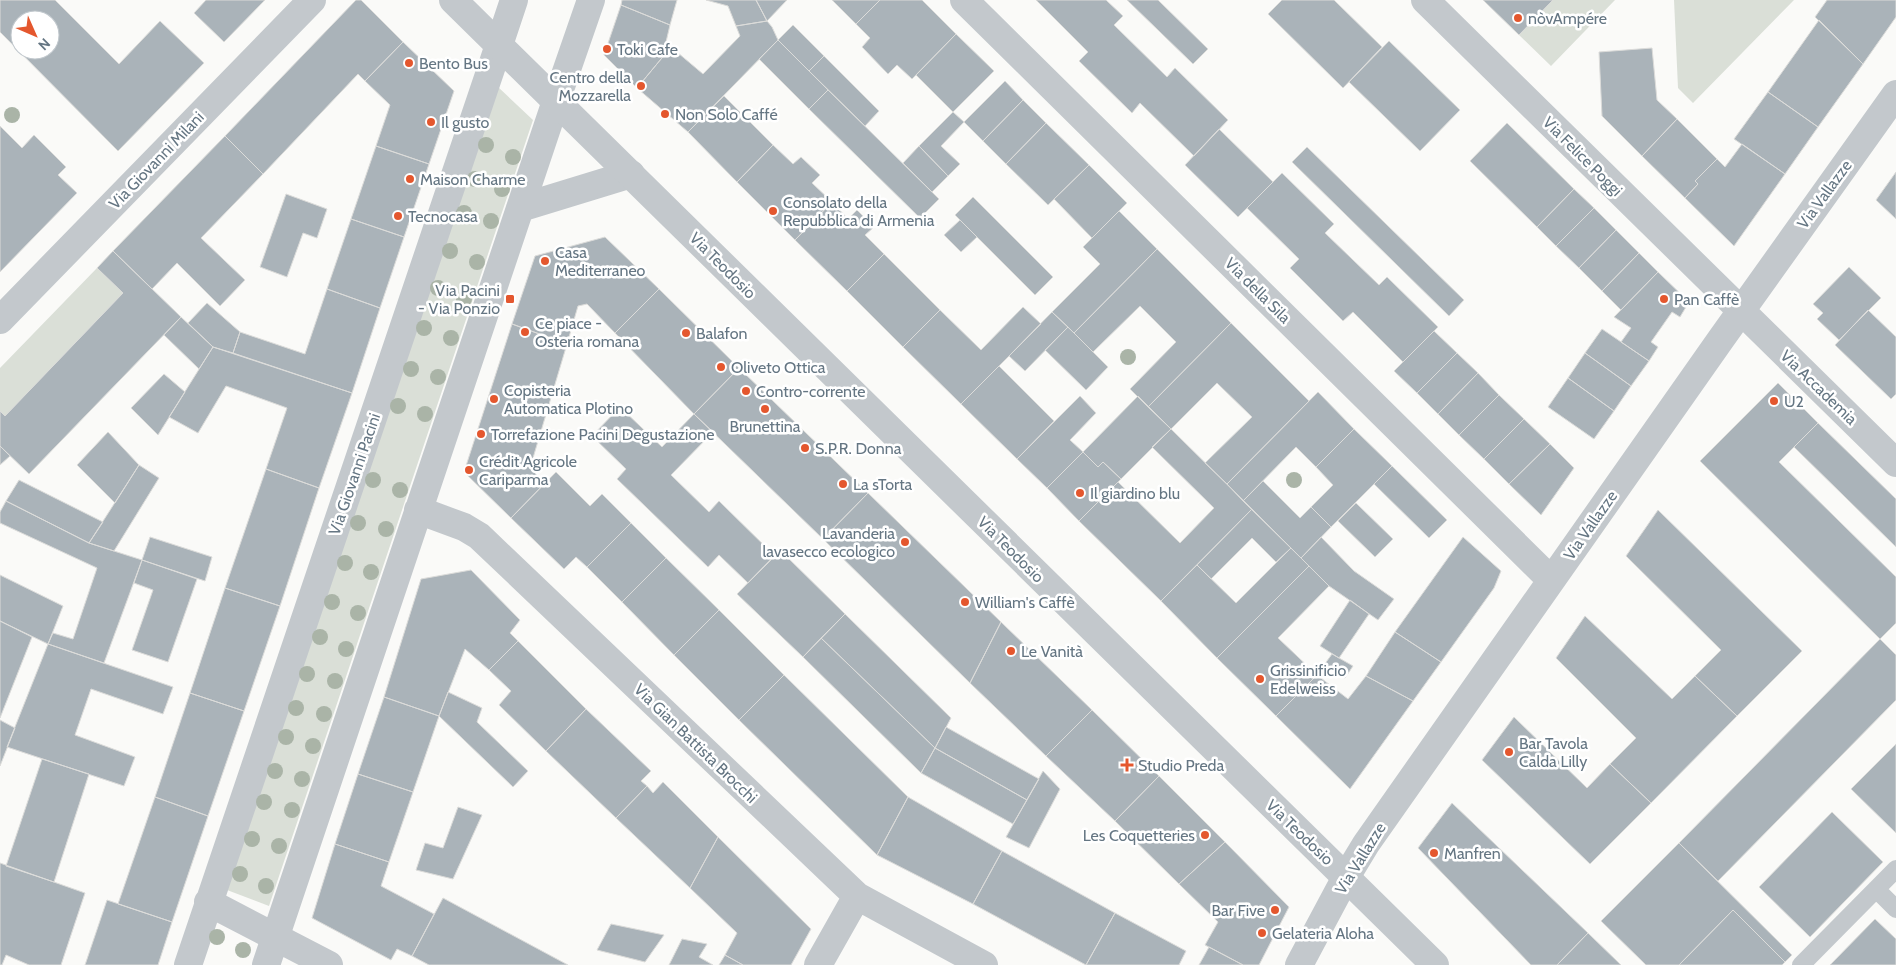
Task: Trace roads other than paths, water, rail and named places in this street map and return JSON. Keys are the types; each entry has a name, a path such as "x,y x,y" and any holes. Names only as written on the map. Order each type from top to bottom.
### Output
{"street":[{"name":"Via Giovanni Milani","path":"0,320 312,0"},
{"path":"453,0 556,101"},
{"name":"Via Giovanni Pacini","path":"188,965 514,0"},
{"path":"266,965 591,0"},
{"name":"Via della Sila","path":"964,0 1552,580"},
{"name":"Via Felice Poggi","path":"1425,0 1741,311"},
{"name":"Via Teodosio","path":"556,101 1435,965"},
{"name":"Via Vallazze","path":"1299,965 1346,877 1376,831 1741,311 1894,102"},
{"path":"520,208 630,174"},
{"name":"Via Accademia","path":"1741,311 1896,463"},
{"name":"Via Gian Battista Brocchi","path":"418,510 464,527 479,536 856,896 984,965"},
{"path":"818,965 856,896"},
{"path":"208,902 329,965"}],"lane":[{"path":"1801,965 1896,869"},
{"path":"1876,889 1896,909"}],"place":[{"name":"nòvAmpére","path":"1518,18"},
{"name":"Toki Cafe","path":"607,49"},
{"name":"Bento Bus","path":"409,63"},
{"name":"Centro della Mozzarella","path":"641,86"},
{"name":"Non Solo Caffé","path":"665,114"},
{"name":"Il gusto","path":"431,122"},
{"name":"Maison Charme","path":"410,179"},
{"name":"Consolato della Repubblica di Armenia","path":"773,211"},
{"name":"Tecnocasa","path":"398,216"},
{"name":"Casa Mediterraneo","path":"545,261"},
{"name":"Via Pacini - Via Ponzio","path":"510,299"},
{"name":"Pan Caffè","path":"1664,299"},
{"name":"Ce piace - Osteria romana","path":"525,332"},
{"name":"Balafon","path":"686,333"},
{"name":"Oliveto Ottica","path":"721,367"},
{"name":"Contro-corrente","path":"746,391"},
{"name":"Copisteria Automatica Plotino","path":"494,399"},
{"name":"U2","path":"1774,401"},
{"name":"Brunettina","path":"765,409"},
{"name":"Torrefazione Pacini Degustazione","path":"481,434"},
{"name":"S.P.R. Donna","path":"805,448"},
{"name":"Crédit Agricole Cariparma","path":"469,470"},
{"name":"La sTorta","path":"843,484"},
{"name":"Il giardino blu","path":"1080,493"},
{"name":"Lavanderia lavasecco ecologico","path":"905,542"},
{"name":"William's Caffè","path":"965,602"},
{"name":"Le Vanità","path":"1011,651"},
{"name":"Grissinificio Edelweiss","path":"1260,679"},
{"name":"Bar Tavola Calda Lilly","path":"1509,752"},
{"name":"Studio Preda","path":"1127,765"},
{"name":"Les Coquetteries","path":"1205,835"},
{"name":"Manfren","path":"1434,853"},
{"name":"Bar Five","path":"1275,910"},
{"name":"Gelateria Aloha","path":"1262,933"}]}
